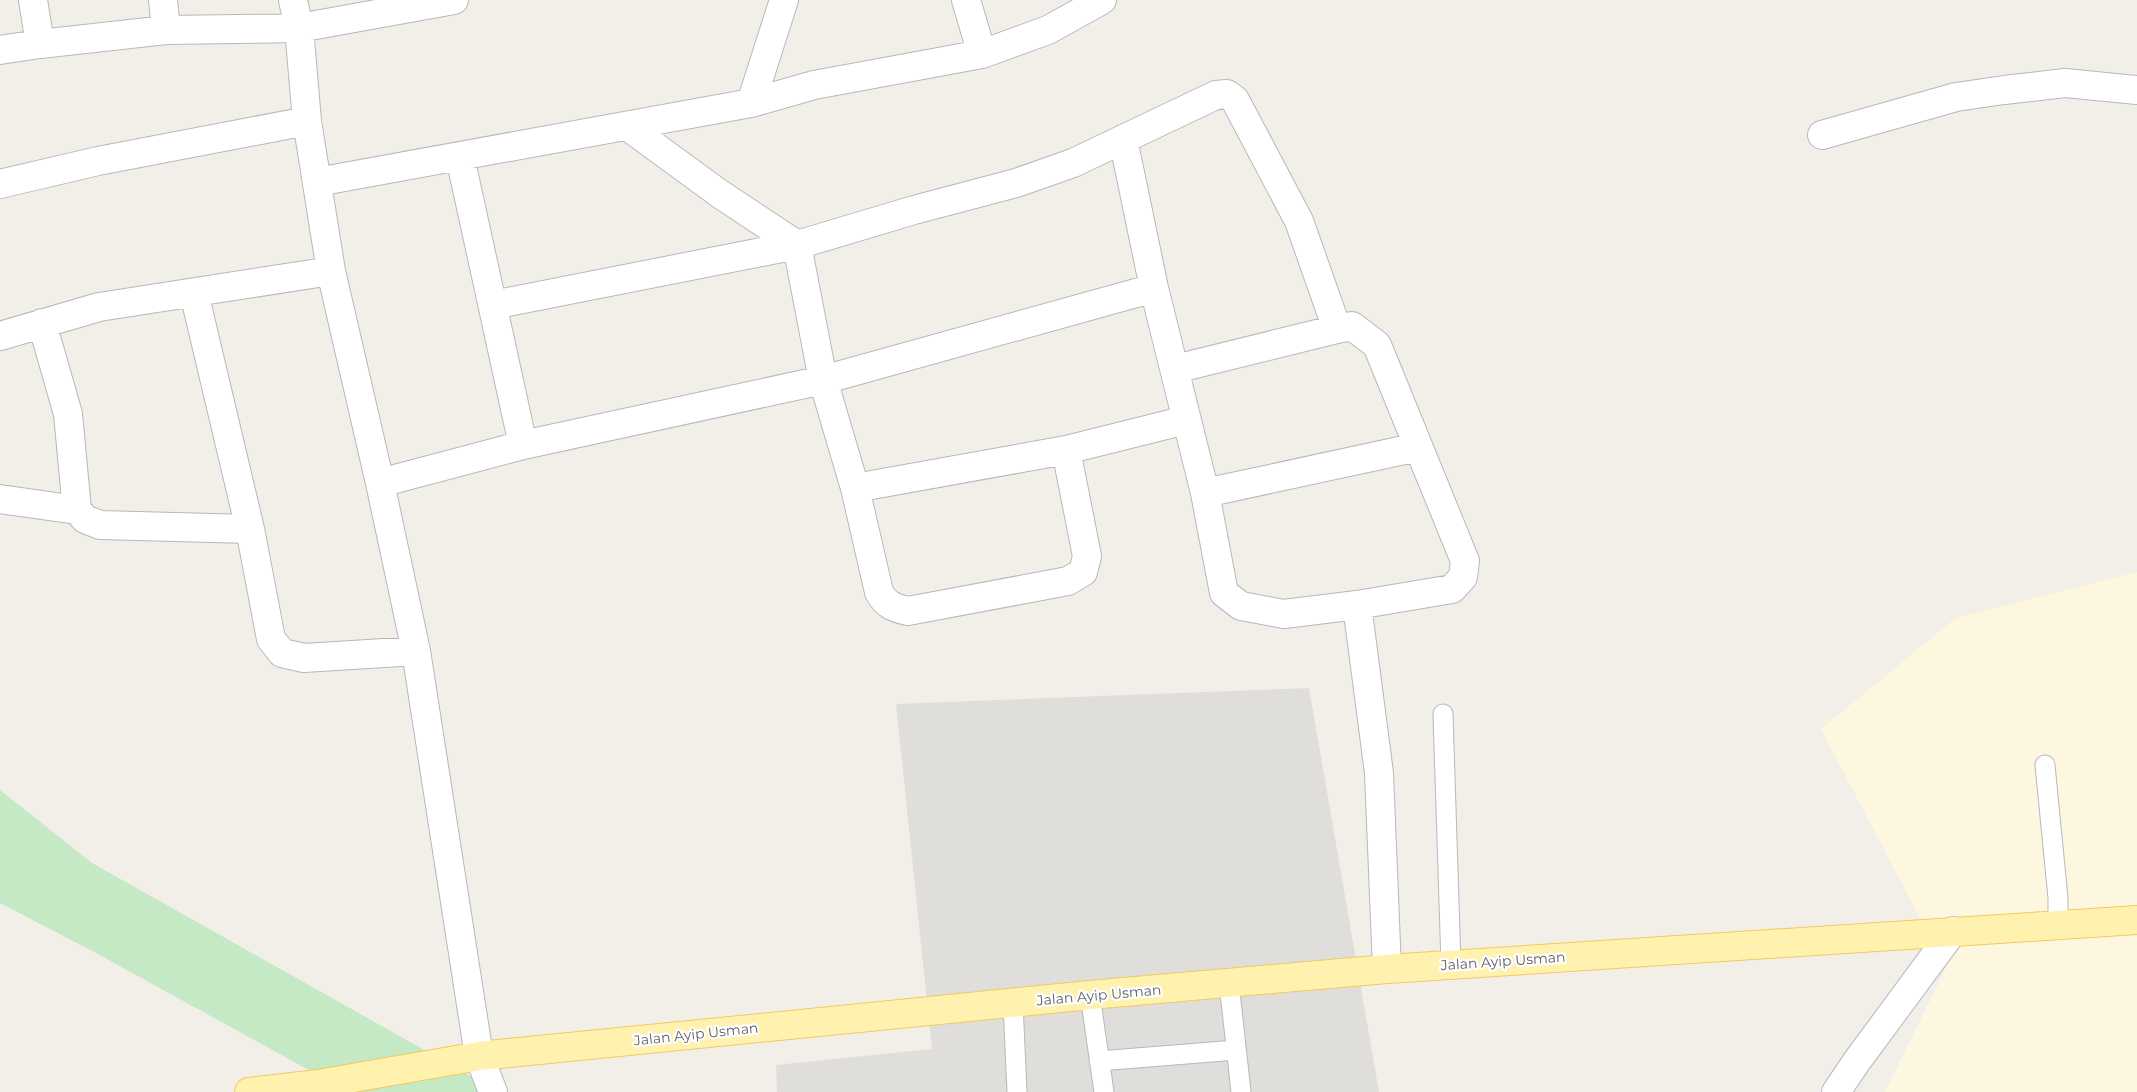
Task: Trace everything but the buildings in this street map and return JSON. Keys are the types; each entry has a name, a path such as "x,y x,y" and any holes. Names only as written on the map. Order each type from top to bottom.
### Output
{"main road":[{"name":"Jalan Ayip Usman","path":"249,1092 325,1088 479,1056 1090,995 1387,969 2137,920"}],"street":[{"path":"33,0 40,44"},
{"path":"163,0 166,30"},
{"path":"293,0 299,28 307,121 331,272 380,483 416,651 479,1056 493,1092"},
{"path":"0,50 166,30 299,28 454,0"},
{"path":"751,103 784,0"},
{"path":"966,0 982,54"},
{"path":"317,182 751,103 814,85 982,54 1048,30 1094,2"},
{"path":"1822,135 1956,97 2004,90 2065,83 2137,90"},
{"path":"493,305 797,245 1016,182 1073,163 1216,95 1227,94 1235,100 1299,221 1337,329"},
{"path":"0,184 98,161 307,121"},
{"path":"627,126 720,194 797,245 823,380 855,488 879,592 884,601 893,608 908,611 1068,581 1083,572 1087,556 1066,450"},
{"path":"1124,139 1154,288 1205,493 1224,593 1241,606 1284,614 1357,605 1452,589 1463,577 1465,561 1378,345 1352,326 1175,369"},
{"path":"460,157 523,445"},
{"path":"0,336 99,307 331,272"},
{"path":"380,483 523,445 823,380 1154,288"},
{"path":"194,294 250,529 271,639 282,653 304,658 416,651"},
{"path":"42,323 68,414 77,510"},
{"path":"855,488 1066,450 1186,420"},
{"path":"1205,493 1418,447"},
{"path":"0,499 77,510 85,518 100,525 250,529"},
{"path":"1357,605 1380,773 1387,969"},
{"path":"1836,1092 1953,931"}],"lane":[{"path":"1443,714 1451,965"},
{"path":"2045,765 2058,898 2058,924"},
{"path":"1229,983 1241,1092"},
{"path":"1090,995 1104,1092"},
{"path":"1013,1003 1017,1092"},
{"path":"1099,1062 1236,1050"}],"shaded area":[{"path":"2137,572 2137,1092 1885,1092 1946,968 1821,729 1956,618"},
{"path":"1309,688 1379,1092 777,1092 776,1065 932,1049 896,704"}],"green space":[{"path":"0,790 92,863 499,1092 349,1092 96,953 0,903"}]}
